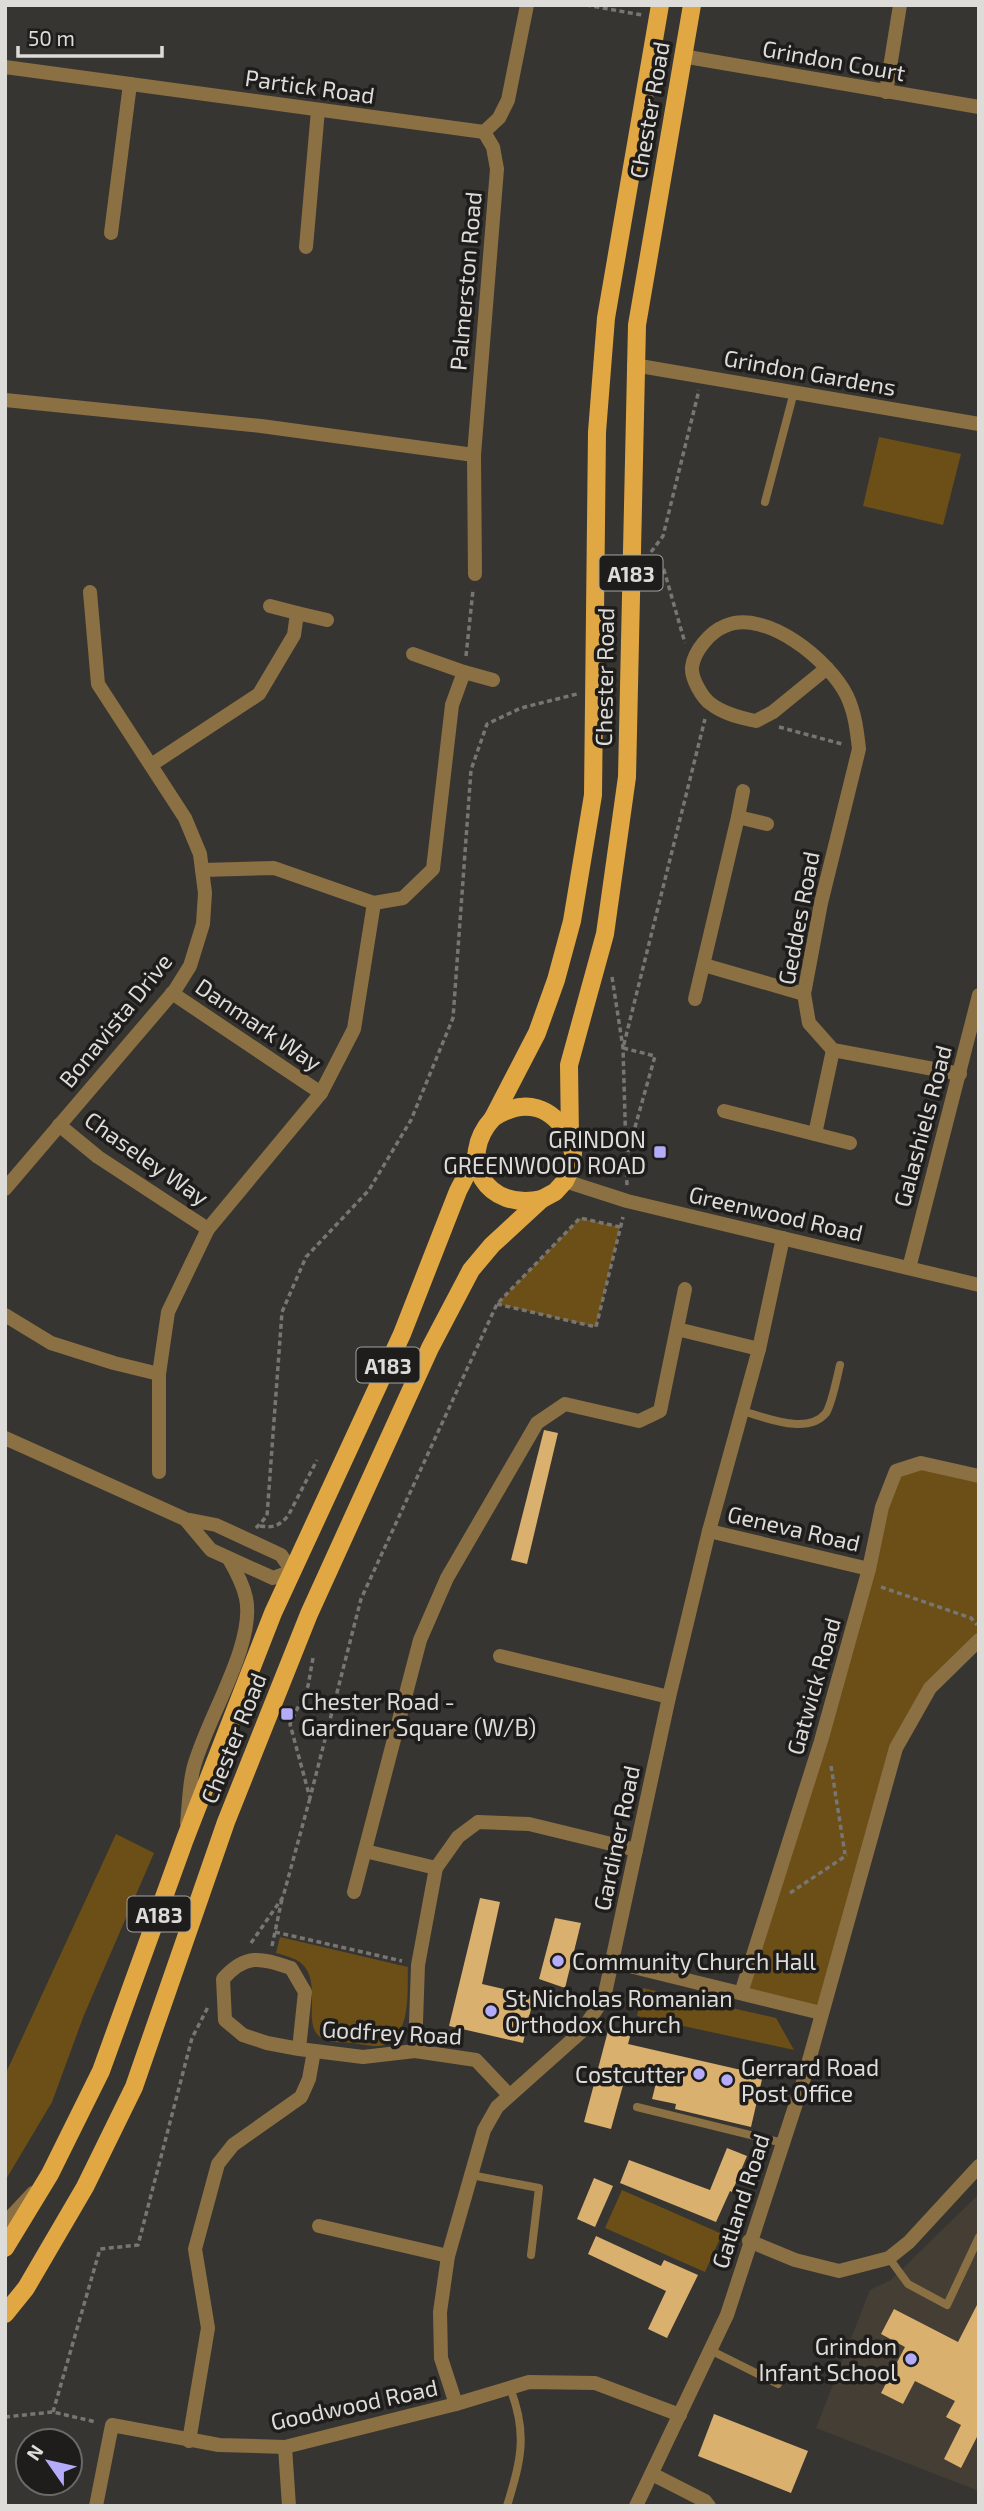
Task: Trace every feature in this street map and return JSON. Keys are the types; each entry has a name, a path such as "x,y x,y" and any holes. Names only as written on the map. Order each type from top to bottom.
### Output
{"main road":[{"name":"Chester Road","path":"5,2314 26,2288 85,2187 134,2087 226,1822 323,1583 430,1348 471,1270 492,1245 542,1199 555,1192 565,1181 571,1167 573,1153 570,1138 569,1065 605,934 627,777 634,365 637,326 692,5"},
{"name":"Chester Road","path":"5,2248 50,2174 101,2071 185,1839 292,1571 402,1334 458,1191 476,1156 480,1135 493,1118 537,1033 556,979 572,921 593,795 597,432 606,318 659,14"},
{"path":"493,1118 507,1108 536,1107 551,1114 570,1138"},
{"path":"476,1156 479,1173 497,1195 519,1202 542,1199"},
{"path":"292,1571 323,1583"}],"street":[{"path":"484,132 499,118 508,100 527,5"},
{"path":"886,92 900,5"},
{"name":"Grindon Court","path":"682,56 979,107"},
{"name":"Partick Road","path":"5,67 484,132"},
{"path":"111,233 130,84"},
{"path":"306,247 318,110"},
{"name":"Palmerston Road","path":"475,574 474,455 497,169 493,147 484,132"},
{"name":"Grindon Gardens","path":"634,365 979,424"},
{"path":"5,400 261,426 474,455"},
{"name":"Bonavista Drive","path":"5,1189 172,993 190,966 203,924 205,893 200,854 185,818 97,684 90,592"},
{"path":"270,606 327,620"},
{"path":"151,765 259,694 294,635 297,613"},
{"name":"Geddes Road","path":"692,668 698,651 710,636 726,625 746,624 770,628 813,652 847,696 857,726 859,749 821,904 804,994 809,1023 833,1050"},
{"path":"413,654 493,680"},
{"path":"692,668 699,690 709,703 740,718 756,721 772,712 827,667"},
{"path":"202,870 274,867 374,903 403,898 433,869 452,705 464,672"},
{"path":"695,999 743,792"},
{"path":"738,817 767,824"},
{"path":"159,1472 159,1374 168,1312 208,1228 321,1093 354,1029 374,903"},
{"path":"704,965 804,994"},
{"name":"Danmark Way","path":"172,993 321,1093"},
{"name":"Galashiels Road","path":"909,1268 979,995"},
{"path":"815,1134 833,1050 960,1074"},
{"path":"724,1111 850,1143"},
{"name":"Chaseley Way","path":"59,1125 98,1157 208,1228"},
{"name":"Greenwood Road","path":"565,1181 627,1201 979,1285"},
{"name":"Gardiner Road","path":"457,2404 441,2358 440,2312 448,2256 484,2130 497,2107 581,2032 604,1998 669,1697 709,1531 759,1349 783,1238"},
{"path":"354,1892 420,1640 447,1578 537,1423 565,1404 639,1420 660,1411 685,1289"},
{"path":"5,1315 51,1343 159,1374"},
{"path":"677,1329 759,1349"},
{"path":"5,1438 185,1519 216,1525 250,1540 281,1555 292,1571 273,1578 229,1559 211,1550 185,1519"},
{"name":"Gatwick Road","path":"741,1993 821,1741 867,1575 882,1507 896,1471 921,1463 979,1476"},
{"name":"Geneva Road","path":"709,1531 867,1575"},
{"path":"185,1839 193,1769 235,1661 246,1623 247,1600 229,1559"},
{"name":"Gatland Road","path":"636,2506 727,2315 803,2082 896,1748 930,1688 979,1640"},
{"path":"499,1656 669,1697"},
{"path":"415,2051 418,1965 436,1868 458,1838 478,1822 529,1824 636,1850"},
{"path":"365,1851 436,1868"},
{"path":"223,1979 237,1963 263,1959 268,1961"},
{"name":"Godfrey Road","path":"268,1961 291,1968 305,1992 307,2050"},
{"path":"613,1962 821,2013"},
{"name":"Godfrey Road","path":"223,1979 225,2020 243,2035 267,2043 363,2057 415,2051 477,2060 509,2095"},
{"path":"189,2441 208,2328 195,2249 218,2164 233,2145 301,2097 309,2079 307,2050"},
{"path":"750,2241 795,2260 839,2272 889,2258 909,2242 979,2166"},
{"path":"5,2223 50,2174"},
{"path":"319,2226 448,2256"},
{"name":"Goodwood Road","path":"112,2425 219,2445 285,2447 457,2404 529,2382 595,2383 680,2415"},
{"path":"96,2506 112,2425"},
{"path":"285,2447 289,2506"},
{"path":"652,2474 705,2501 709,2506"}],"lane":[{"path":"765,502 794,392"},
{"path":"742,1411 802,1425 815,1421 827,1412 840,1365"},
{"path":"636,2107 783,2143"},
{"path":"471,2175 539,2188 531,2255"},
{"path":"889,2258 908,2284 947,2305 979,2237"},
{"path":"710,2350 778,2384"},
{"path":"507,2506 521,2453 522,2429 510,2388"}],"path":[{"path":"586,5 646,15 659,14"},
{"path":"647,557 663,536 702,377"},
{"path":"647,543 647,557"},
{"path":"647,557 664,570 692,668"},
{"path":"464,672 475,574"},
{"path":"250,1540 267,1516 282,1312 306,1257 369,1190 411,1120 453,1018 471,770 487,724 521,708 595,689"},
{"path":"623,1048 709,703"},
{"path":"756,721 859,749"},
{"path":"497,1304 596,1327 627,1201 623,1048 611,972"},
{"path":"623,1048 655,1056 627,1155"},
{"path":"268,1961 361,1598 497,1304 580,1218 621,1227"},
{"path":"258,1526 271,1528 288,1517 317,1460"},
{"path":"867,1575 971,1618 979,1627"},
{"path":"310,1798 290,1724 308,1686 314,1653"},
{"path":"821,1741 829,1752 845,1854"},
{"path":"845,1854 864,1859"},
{"path":"770,1902 778,1902 845,1854"},
{"path":"237,1963 283,1897"},
{"path":"275,1932 418,1965"},
{"path":"53,2412 100,2249 138,2245 192,2038 223,1979"},
{"path":"5,2417 53,2412 112,2425"}],"shaded area":[{"path":"879,437 961,454 943,525 863,506"},
{"path":"580,1218 620,1227 596,1327 497,1304"},
{"path":"921,1463 979,1476 979,1640 930,1688 896,1748 821,2013 741,1993 896,1471"},
{"path":"116,1834 154,1853 84,2015 52,2102 5,2181 5,2075"},
{"path":"280,1937 408,1967 404,2022 393,2039 377,2046 333,2042 320,2037 313,2027 311,1980 301,1963 276,1953"},
{"path":"643,1988 776,2018 794,2050 637,2016"},
{"path":"622,2190 722,2234 705,2272 605,2228"},
{"name":"Grindon Infant School","path":"979,2194 979,2491 816,2428 870,2290 891,2280"}],"building":[{"path":"544,1430 558,1433 527,1564 511,1560"},
{"name":"St Nicholas Romanian Orthodox Church","path":"480,1898 500,1902 482,1984 534,1996 523,2043 449,2026"},
{"path":"555,1918 581,1923 565,1988 539,1979"},
{"path":"609,2027 631,2033 628,2044 763,2075 751,2127 675,2109 676,2104 652,2099 658,2075 628,2067 611,2129 584,2122"},
{"path":"727,2148 747,2156 716,2222 620,2183 629,2160 710,2190"},
{"path":"594,2178 613,2186 595,2227 577,2219"},
{"path":"596,2236 661,2266 664,2260 698,2275 667,2338 648,2329 666,2291 588,2254"},
{"path":"979,2301 979,2433 961,2468 944,2459 961,2425 946,2417 955,2401 915,2381 903,2404 881,2393 905,2347 881,2334 894,2309 958,2342"},
{"path":"714,2414 808,2451 791,2493 698,2456"}],"place":[{"name":"GRINDON GREENWOOD ROAD","path":"660,1152"},
{"name":"Chester Road - Gardiner Square (W/B)","path":"287,1714"},
{"name":"Community Church Hall","path":"558,1961"},
{"name":"St Nicholas Romanian Orthodox Church","path":"491,2011"},
{"name":"Costcutter","path":"699,2074"},
{"name":"Gerrard Road Post Office","path":"727,2080"},
{"name":"Grindon Infant School","path":"911,2359"}]}
